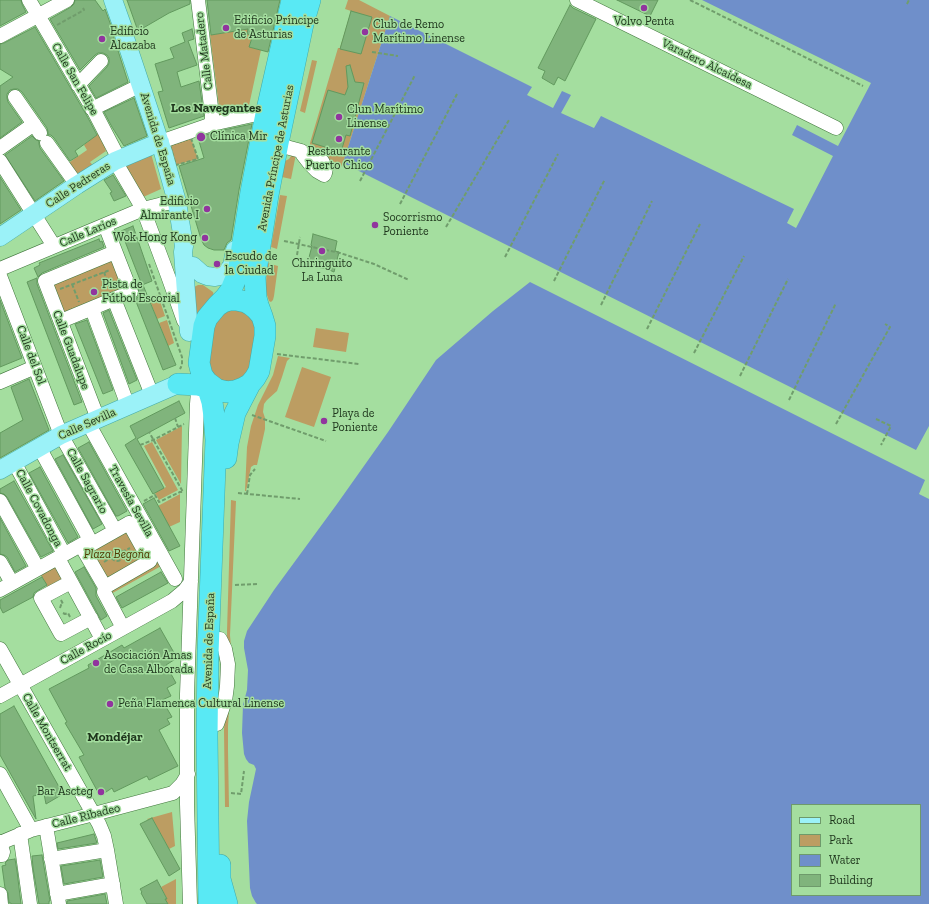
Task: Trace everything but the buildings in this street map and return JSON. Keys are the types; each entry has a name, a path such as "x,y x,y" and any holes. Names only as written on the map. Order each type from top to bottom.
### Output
{"highway":[{"name":"Avenida Príncipe de Asturias","path":"227,300 238,273 251,192 276,143 266,114 292,0"},
{"name":"Avenida Príncipe de Asturias","path":"262,316 256,298 255,277 276,143 303,24 310,0"},
{"path":"189,332 195,355 204,377 227,392 235,391 250,384 259,371 265,336 265,326 262,316 252,305 246,302 227,300 207,318 204,326 204,377"},
{"path":"178,384 204,377"},
{"name":"Avenida de España","path":"204,377 212,402 216,440 209,611 207,728 209,904"},
{"name":"Avenida de España","path":"227,904 220,878 217,724 225,466 228,443 235,413 250,384"}],"main road":[{"name":"Avenida de España","path":"110,3 123,28 141,85 166,146 184,246"},
{"path":"193,266 202,274 215,277 226,273 232,266 251,153 257,142 276,143"},
{"name":"Calle Pedreras","path":"0,237 117,160 166,146"},
{"path":"184,246 199,275 227,300"},
{"path":"184,246 183,252 189,332"},
{"name":"Calle Sevilla","path":"7,466 61,435 178,384"}],"street":[{"name":"Calle San Felipe","path":"29,0 92,108 143,209 189,332"},
{"path":"0,36 67,0"},
{"name":"Calle Matadero","path":"198,0 212,114 212,120 209,125"},
{"name":"Varadero Alcaidesa","path":"577,0 836,128"},
{"path":"78,85 101,61"},
{"path":"92,108 141,85"},
{"path":"15,98 78,185"},
{"path":"166,146 209,125 248,115 262,113 266,114"},
{"path":"0,148 41,133"},
{"path":"276,143 301,151 322,161 326,168 324,176 310,164 301,151"},
{"path":"0,161 54,246"},
{"name":"Calle Larios","path":"0,269 143,209 167,202 177,202"},
{"path":"61,321 131,292 105,225"},
{"path":"47,287 70,278 115,252"},
{"name":"Calle del Sol","path":"1,283 61,435"},
{"name":"Calle Guadalupe","path":"47,287 61,321 93,421"},
{"path":"114,299 152,395"},
{"path":"88,310 128,406"},
{"path":"0,382 35,367"},
{"name":"Avenida de España","path":"190,904 187,700 197,404 204,377"},
{"name":"Travesía Sevilla","path":"93,421 133,515 157,559 175,579"},
{"name":"Calle Sagrario","path":"61,435 113,527"},
{"path":"39,447 105,587 104,592 123,628"},
{"name":"Calle Covadonga","path":"7,466 61,556 71,582 102,639"},
{"path":"0,501 38,569"},
{"path":"84,545 133,515"},
{"path":"0,562 6,587 61,556 84,545 133,515"},
{"path":"105,587 157,559"},
{"path":"71,582 42,598 61,634 91,618"},
{"name":"Calle Rocío","path":"0,696 172,601 185,590 191,582"},
{"path":"172,601 177,600 182,603 190,613"},
{"name":"Calle Montserrat","path":"0,649 99,824 108,850 116,904"},
{"path":"0,774 26,832 30,904"},
{"path":"188,774 182,784 173,793 180,796 188,804"},
{"name":"Calle Ribadeo","path":"0,843 26,832 46,826 173,793"},
{"path":"46,826 58,899 113,884"},
{"path":"0,843 3,852 0,856"},
{"path":"51,859 108,850"},
{"path":"0,894 2,904"}],"path":[{"path":"690,0 863,86"},
{"path":"907,4 909,0"},
{"path":"57,25 84,10 83,8"},
{"path":"372,52 398,56"},
{"path":"360,181 415,76"},
{"path":"400,204 457,94"},
{"path":"446,227 509,120"},
{"path":"191,138 198,159 176,165 166,146 191,138"},
{"path":"505,257 558,154"},
{"path":"554,282 605,179"},
{"path":"601,305 652,201"},
{"path":"648,329 700,224"},
{"path":"297,255 300,237"},
{"path":"284,241 340,253 374,264 408,280"},
{"path":"694,353 744,256"},
{"path":"149,263 182,357 181,368 174,374 178,384"},
{"path":"47,287 70,278 104,272 121,265"},
{"path":"104,272 114,299"},
{"path":"70,278 88,310"},
{"path":"740,376 788,279"},
{"path":"789,400 836,303"},
{"path":"836,424 890,327 885,324"},
{"path":"273,354 359,364"},
{"path":"249,414 326,441"},
{"path":"175,418 178,427"},
{"path":"876,419 891,426 881,445"},
{"path":"140,445 153,440 185,423"},
{"path":"133,515 155,495 159,502 183,492 149,432"},
{"path":"247,494 250,475 255,469"},
{"path":"238,493 300,499"},
{"path":"117,549 121,550 123,555 119,561 114,560 111,556 112,552 117,549"},
{"path":"235,585 257,584"},
{"path":"231,793 241,794 244,771"}],"green space":[{"path":"348,0 359,0 390,16 341,167 327,160 319,150 310,145 310,143 338,48 340,48 351,11 345,9"},
{"path":"242,25 248,26 253,35 249,47 261,50 248,110 220,115 210,35 242,30"},
{"path":"312,60 317,61 305,113 300,111"},
{"path":"101,131 109,145 105,149 106,151 90,162 95,168 77,179 67,164 87,150 84,145"},
{"path":"191,138 198,159 176,165 170,145"},
{"path":"150,150 161,189 141,198 121,163"},
{"path":"293,153 296,154 291,179 282,177 285,161 289,159"},
{"path":"280,195 287,196 277,249 271,247"},
{"path":"115,252 131,292 61,321 45,281"},
{"path":"267,263 278,266 274,296 271,302 269,301 266,292"},
{"path":"203,285 213,292 214,296 197,322 194,287"},
{"path":"158,295 165,316 157,319 149,298"},
{"path":"245,310 258,327 250,372 240,382 219,382 207,364 211,332 223,311"},
{"path":"167,320 174,343 168,346 159,323"},
{"path":"316,328 349,333 346,352 313,347"},
{"path":"278,356 290,358 287,361 277,391 264,404 263,412 265,418 265,429 257,465 251,467 245,491 247,447 251,426 258,405 273,375"},
{"path":"302,367 331,377 314,427 285,417"},
{"path":"182,426 181,484 156,440"},
{"path":"152,442 178,490 159,500 155,493 166,487 144,446"},
{"path":"180,494 180,522 169,527 158,506"},
{"path":"231,500 236,501 230,635 231,647 227,641 227,631"},
{"name":"Plaza Begoña","path":"129,518 155,564 160,560 163,565 109,595 79,546"},
{"path":"57,561 66,579 48,589 41,575 34,579 32,575"},
{"path":"232,693 228,726 229,807 225,807 224,730 225,715"},
{"path":"172,812 175,846 169,849 152,818 147,819"},
{"path":"176,879 176,904 168,904 161,887"}],"water":[{"path":"702,0 929,0 929,426 916,450 343,163 390,16 532,87 527,95 553,108 562,91 571,95 561,113 594,128 601,116 794,209 787,223 796,228 833,156 792,135 797,125 838,146 871,83"},
{"path":"530,282 925,480 919,494 929,499 929,904 256,903 250,888 247,821 249,802 256,769 254,765 249,763 244,754 242,733 243,705 247,690 248,670 244,648 244,641 247,631 274,590 388,432 436,360 493,311"}],"place":[{"name":"Volvo Penta","path":"644,8"},
{"name":"Edificio Príncipe de Asturias","path":"226,28"},
{"name":"Club de Remo Marítimo Linense","path":"365,32"},
{"name":"Edificio Alcazaba","path":"102,39"},
{"name":"Clun Marítimo Linense","path":"339,117"},
{"name":"Clínica Mir","path":"201,137"},
{"name":"Restaurante Puerto Chico","path":"339,139"},
{"name":"Edificio Almirante I","path":"207,209"},
{"name":"Socorrismo Poniente","path":"375,225"},
{"name":"Wok Hong Kong","path":"205,238"},
{"name":"Chiringuito La Luna","path":"322,251"},
{"name":"Escudo de la Ciudad","path":"217,264"},
{"name":"Pista de Fútbol Escorial","path":"94,292"},
{"name":"Playa de Poniente","path":"324,421"},
{"name":"Asociación Amas de Casa Alborada","path":"96,663"},
{"name":"Peña Flamenca Cultural Linense","path":"110,704"},
{"name":"Bar Ascteg","path":"101,792"}],"district":[{"name":"Los Navegantes","path":"216,108"},
{"name":"Mondéjar","path":"115,737"}]}
